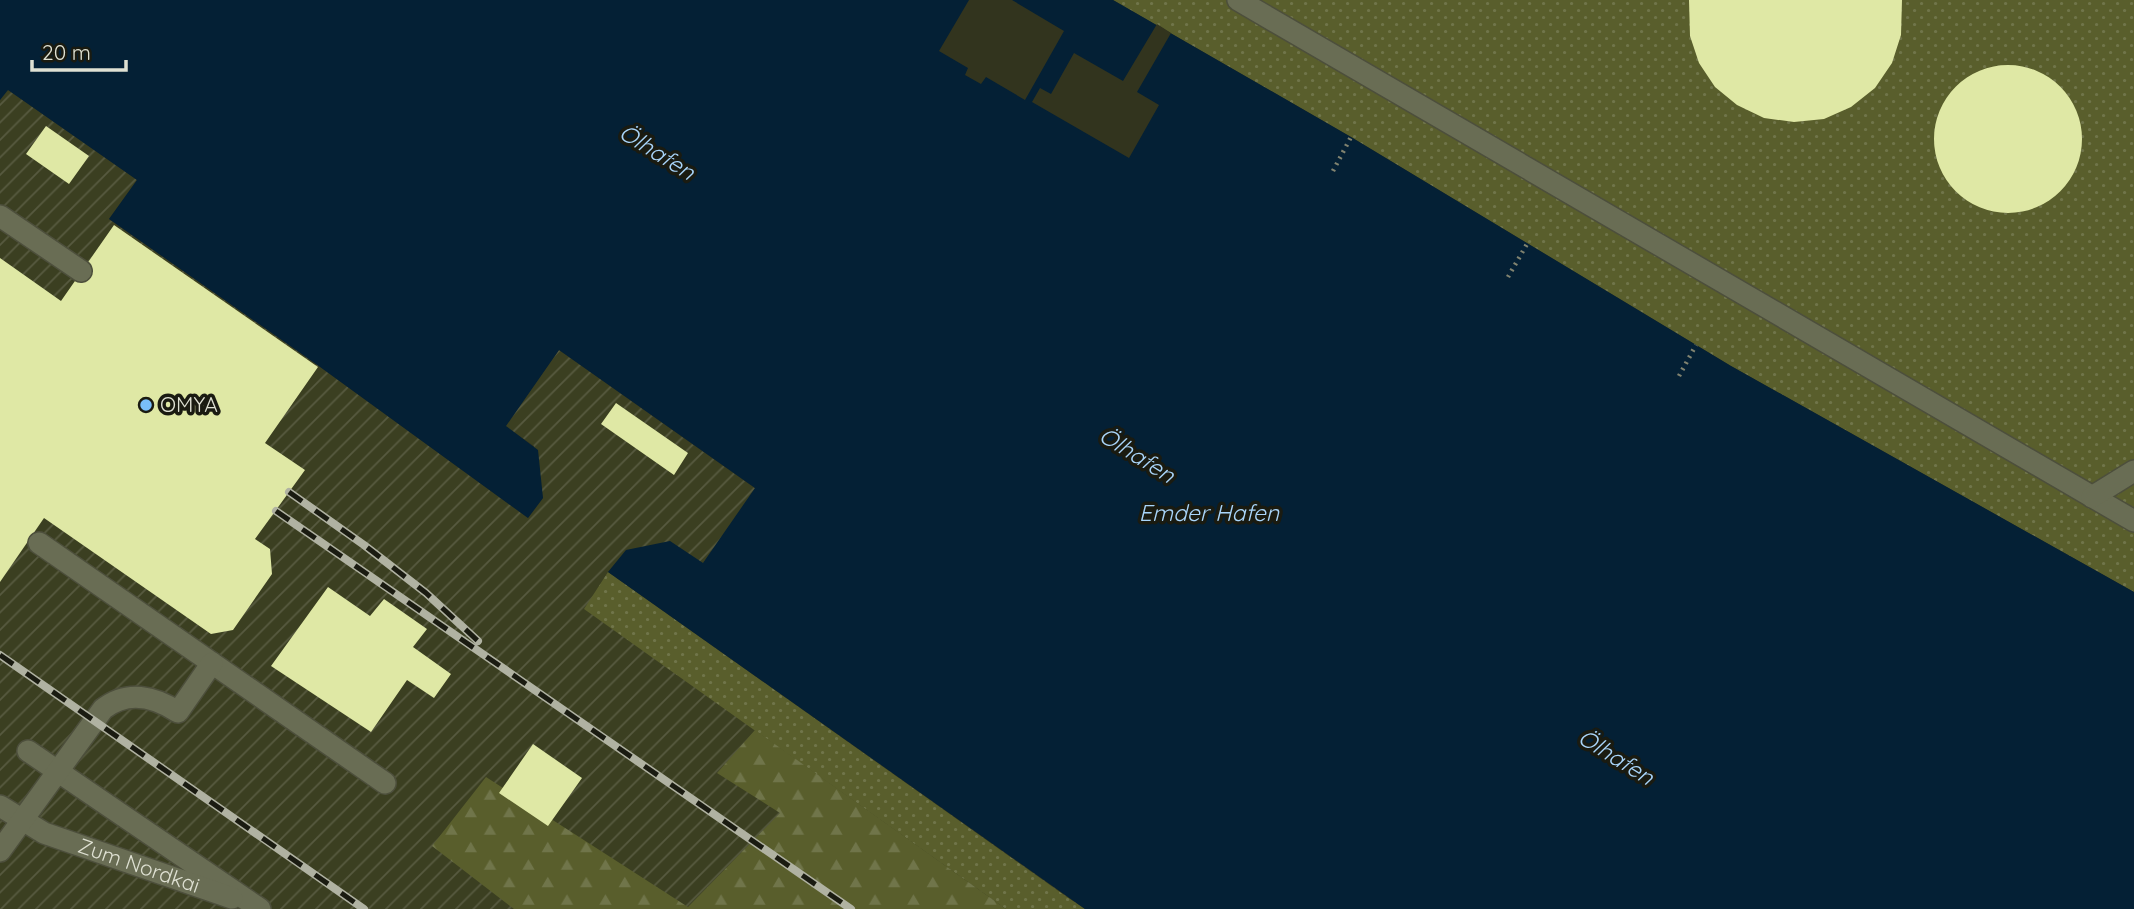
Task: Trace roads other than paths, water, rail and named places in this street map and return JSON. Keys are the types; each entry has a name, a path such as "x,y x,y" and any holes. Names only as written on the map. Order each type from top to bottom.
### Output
{"street":[{"path":"1238,0 2134,521"},
{"path":"0,216 81,271"},
{"path":"2092,497 2134,471"},
{"path":"39,543 385,783"},
{"path":"0,851 103,709 114,701 143,697 162,701 178,712 212,663"},
{"path":"29,751 258,909"},
{"name":"Zum Nordkai","path":"0,806 23,822 70,843 258,909"}],"water":[{"name":"Emder Hafen","path":"0,0 1113,0 1351,137 1731,366 2134,592 2134,909 1085,909 608,572 626,550 670,541 703,563 755,488 559,350 506,426 538,450 543,498 528,518 316,364 109,219 137,180 8,90 0,100"}],"railway":[{"path":"289,492 426,593 478,641"},
{"path":"276,511 851,909"},
{"path":"0,655 364,909"}],"place":[{"name":"OMYA","path":"146,405"}],"water label":[{"name":"Ölhafen","path":"657,152"},
{"name":"Ölhafen","path":"1137,455"},
{"name":"Ölhafen","path":"1616,757"}]}
